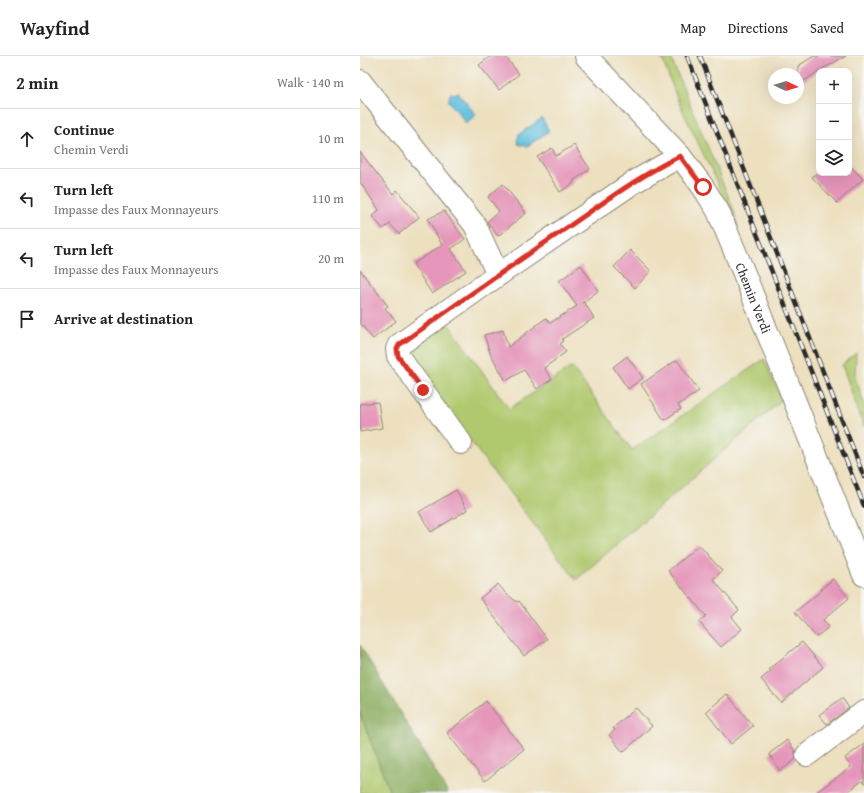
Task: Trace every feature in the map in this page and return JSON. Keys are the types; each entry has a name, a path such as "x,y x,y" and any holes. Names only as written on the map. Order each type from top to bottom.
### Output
{"street":[{"name":"Chemin Verdi","path":"586,56 680,156 703,187 718,211 742,266 864,575"},
{"path":"360,81 475,225 498,275"},
{"path":"461,443 398,356 397,349 399,345 634,182 680,156"},
{"path":"807,755 864,712"}],"green space":[{"path":"661,56 670,56 733,208 738,227 679,103"},
{"path":"447,322 509,409 572,367 632,450 764,359 782,400 576,580 468,438 407,353"},
{"path":"856,353 855,376 864,403 864,427 842,365"},
{"path":"360,645 448,793 390,793 360,713"},
{"path":"360,713 390,793 360,793"}],"water":[{"path":"458,92 476,115 466,123 448,100 451,93 456,94"},
{"path":"542,118 549,131 526,147 524,144 518,144 518,135"}],"building":[{"path":"491,56 505,56 519,74 499,90 479,65"},
{"path":"814,56 846,56 824,68 816,68 816,73 804,81 804,68 798,68 798,66"},
{"path":"574,145 590,169 573,181 574,183 560,192 537,157 552,148 556,156"},
{"path":"360,152 393,194 397,190 419,217 399,234 390,224 383,229 372,216 379,210 360,182"},
{"path":"852,168 863,179 837,203 812,177 816,174 816,176 852,176"},
{"path":"503,184 526,213 498,236 487,222 499,211 488,197"},
{"path":"444,211 465,239 451,249 466,271 432,294 413,264 442,245 428,219"},
{"path":"630,250 651,271 635,288 614,267"},
{"path":"581,265 598,291 582,303 584,302 594,318 562,339 563,341 560,344 566,352 544,368 552,379 537,389 524,370 506,381 490,353 484,335 503,330 508,347 546,318 550,323 577,306 559,281"},
{"path":"360,270 388,306 385,308 396,321 373,339 360,323"},
{"path":"627,356 643,378 628,389 613,367"},
{"path":"677,360 699,391 678,405 681,409 664,420 641,384"},
{"path":"378,402 382,428 360,432 360,404"},
{"path":"456,490 467,510 431,532 419,512"},
{"path":"699,545 722,571 713,579 739,610 732,617 742,629 721,647 699,622 706,616 668,571"},
{"path":"833,579 849,598 823,620 829,627 816,637 795,612"},
{"path":"498,584 506,594 517,602 519,601 547,639 524,656 480,598"},
{"path":"802,642 823,667 781,703 761,679 771,671 769,669"},
{"path":"727,694 753,726 731,744 706,712"},
{"path":"842,698 849,708 827,724 819,715"},
{"path":"486,701 524,749 485,781 447,733"},
{"path":"636,708 652,726 623,752 609,735 615,730 613,728"},
{"path":"787,740 795,751 796,759 780,771 769,754"},
{"path":"864,744 864,784 862,781 846,793 815,793 851,767 845,758"}],"railway":[{"path":"687,56 864,506"},
{"path":"700,56 864,477"}],"route":[{"path":"423,390 398,356 397,349 399,345 634,182 680,156 703,187"}]}
